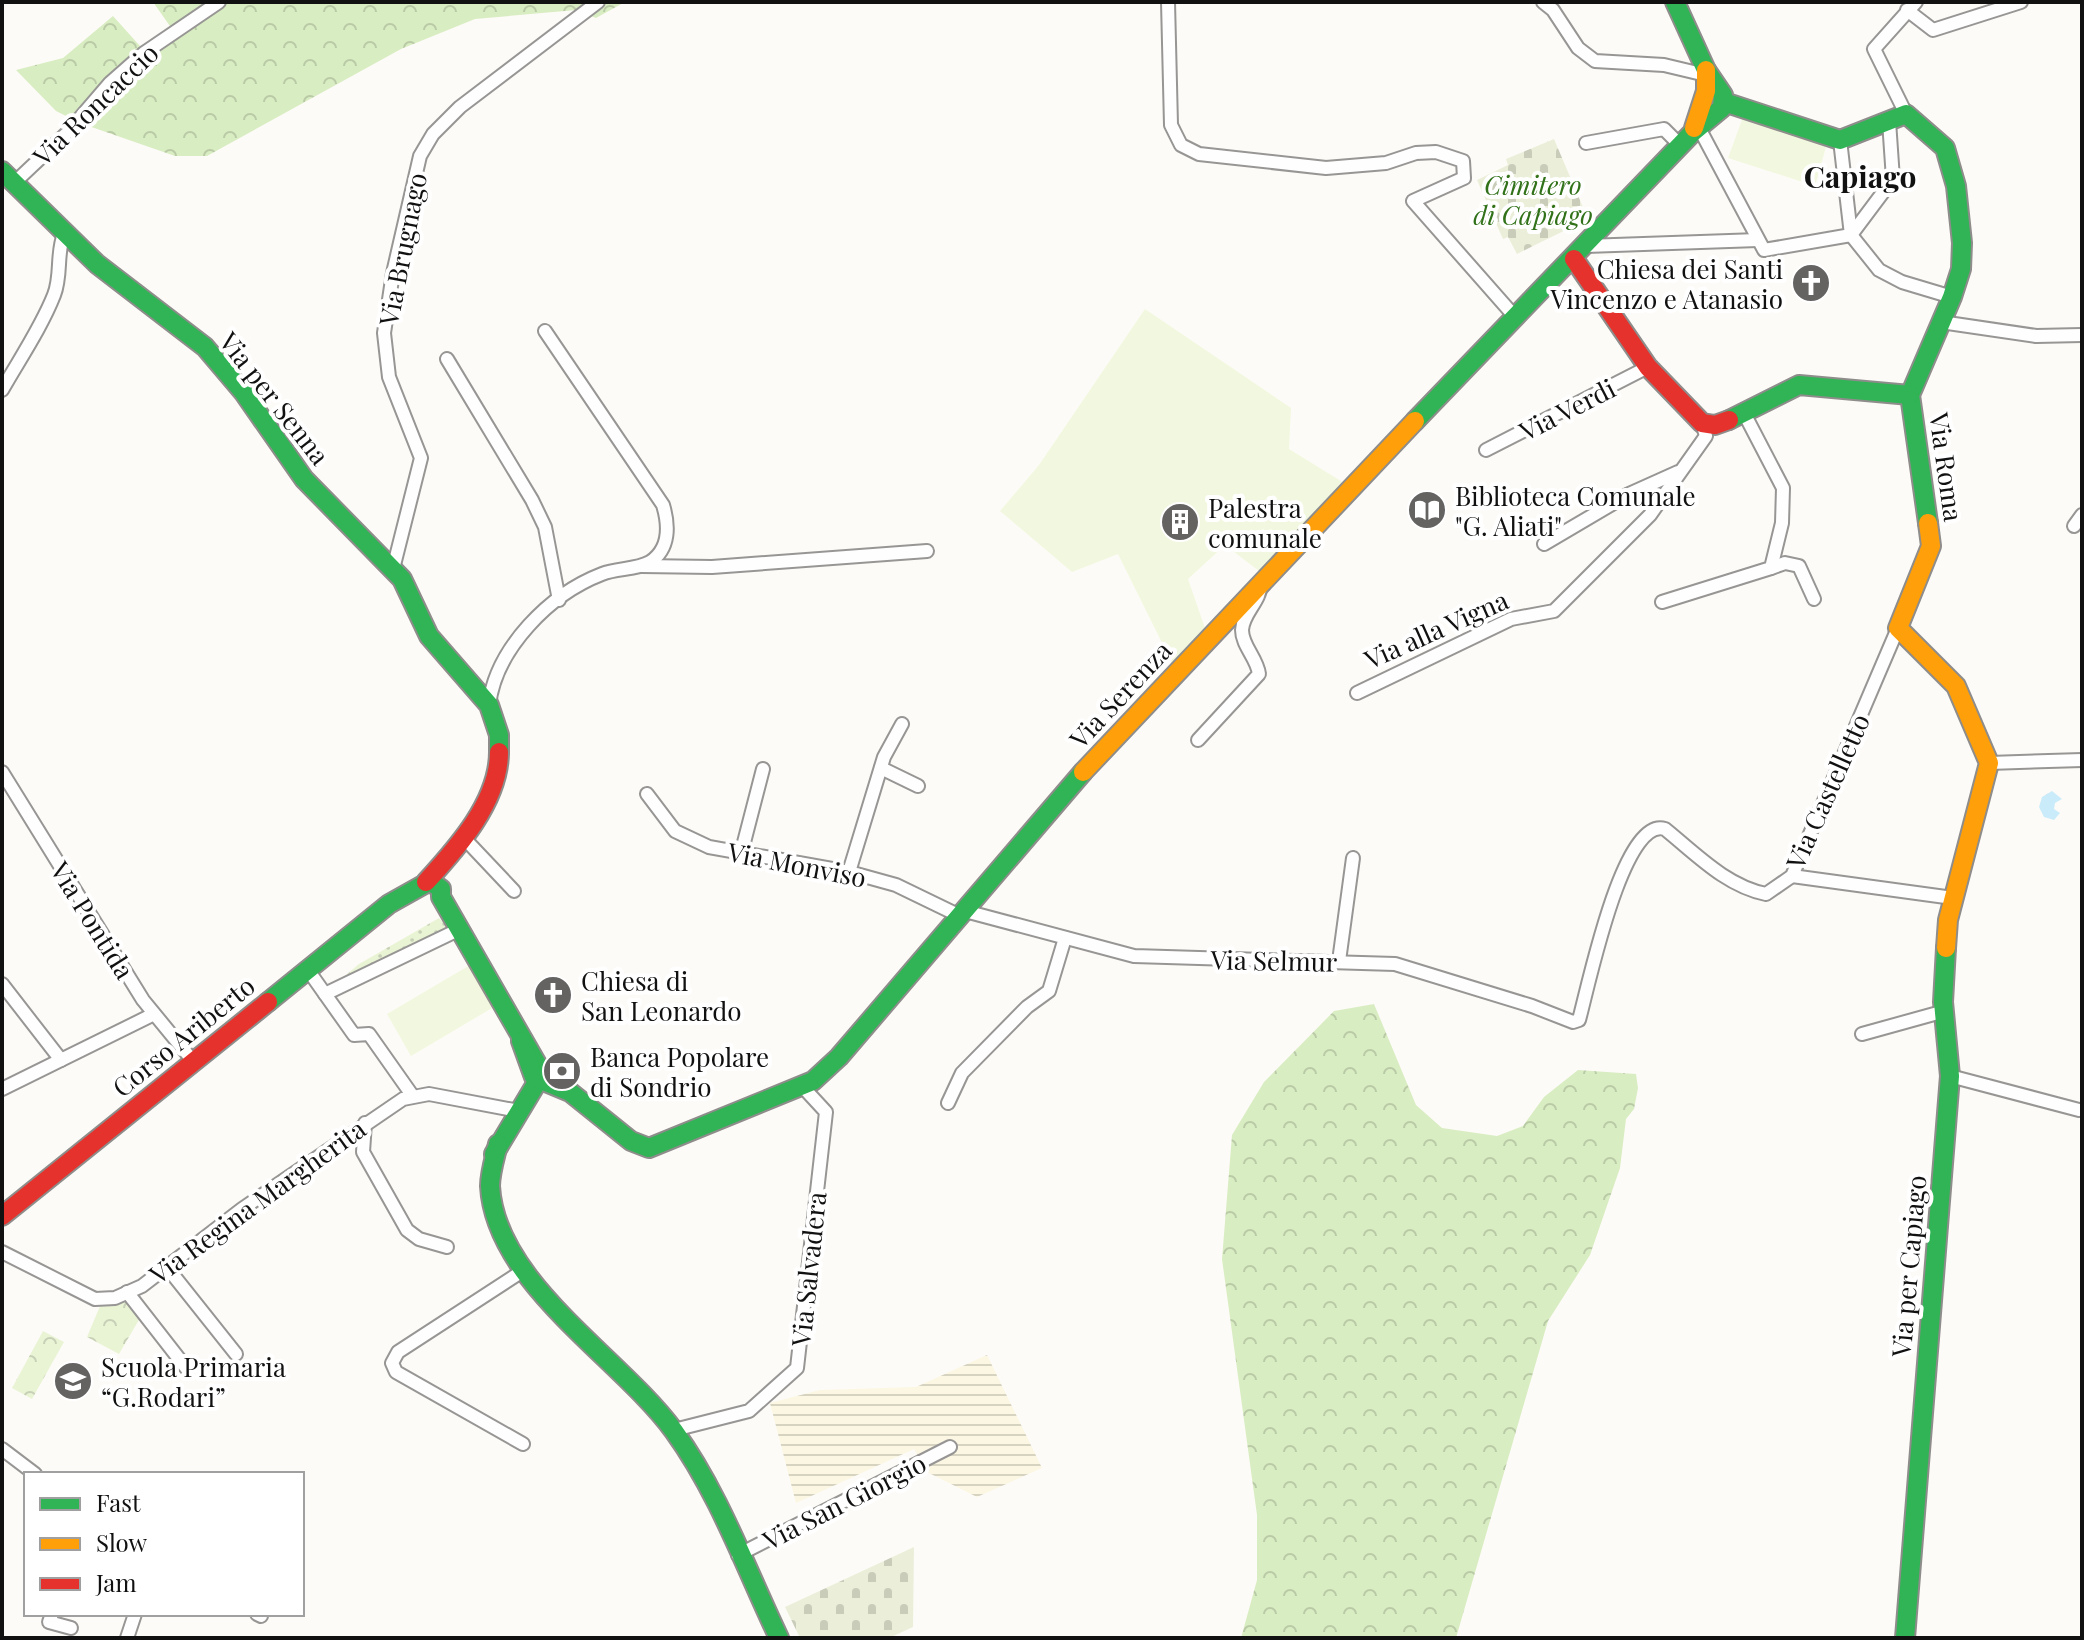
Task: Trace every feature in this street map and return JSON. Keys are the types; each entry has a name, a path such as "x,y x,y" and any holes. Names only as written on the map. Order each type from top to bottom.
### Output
{"street":[{"name":"Via Roncaccio","path":"8,177 67,133 110,83 144,53 219,2"},
{"name":"Via Brugnago","path":"393,569 421,458 389,377 384,333 393,273 420,156 433,134 460,107 598,2"},
{"path":"1168,2 1171,125 1181,145 1199,154 1326,168 1386,163 1416,153 1436,152 1463,161 1464,178 1413,201 1516,318"},
{"path":"1543,2 1553,10 1578,48 1595,61 1664,65 1711,92 1840,140 1898,117"},
{"path":"1675,2 1711,92"},
{"path":"1910,395 1817,387 1787,388 1745,415 1715,425 1702,423 1648,367 1580,253 1761,245 1851,235 1893,179 1898,117 1874,49 1911,6 1933,30 2021,2"},
{"name":"Via Serenza","path":"539,1079 570,1092 631,1141 649,1148 813,1081 839,1057 1119,730 1580,253 1690,134 1711,92"},
{"name":"Via Roma","path":"1898,117 1945,148 1956,186 1961,269 1910,395 1931,546 1898,628"},
{"path":"1586,143 1664,129 1690,134 1761,245"},
{"path":"1840,140 1851,235 1879,270 1902,282 1952,297"},
{"name":"Via per Senna","path":"8,177 97,264 205,347 244,393 304,479 393,569 429,636 489,705"},
{"path":"2,390 54,294 59,265 57,250 64,234"},
{"path":"1941,322 2036,336 2082,335"},
{"path":"545,331 663,505 667,518 664,547 652,561 641,566"},
{"path":"447,359 545,527 559,600"},
{"name":"Via Verdi","path":"1486,450 1648,367"},
{"path":"1745,415 1783,488 1782,523 1771,568"},
{"name":"Via alla Vigna","path":"1357,693 1511,619 1554,611 1650,515 1706,436 1702,423"},
{"path":"1544,544 1629,494 1678,472"},
{"path":"516,1110 539,1079 535,1057 457,924 430,893 449,857 482,809 499,770 499,735 489,705 496,669 509,650 559,600 587,580 608,572 641,566 712,567 927,551"},
{"path":"1662,602 1785,563 1799,566 1814,599"},
{"path":"1198,740 1259,674 1242,634 1244,621 1261,597 1261,582"},
{"path":"1792,876 1953,898 1989,763 1956,686 1898,628"},
{"name":"Via Castelletto","path":"1579,1020 1621,873 1647,830 1657,827 1665,829 1732,883 1752,891 1766,894 1792,876 1898,628"},
{"path":"849,872 881,768 902,724"},
{"path":"1989,763 2082,760"},
{"path":"881,768 918,786"},
{"path":"741,854 763,769"},
{"name":"Via Pontida","path":"2,772 154,1014 193,1061"},
{"name":"Via Monviso","path":"647,794 675,831 709,847 849,872 896,885 962,913"},
{"path":"463,837 514,891"},
{"path":"1339,961 1353,858"},
{"name":"Corso Ariberto","path":"2,1216 397,899 430,893"},
{"name":"Via per Capiago","path":"1905,1638 1950,1076 1945,1011 1946,941 1953,898"},
{"name":"Via Selmur","path":"962,913 1134,956 1395,964 1532,1006 1573,1022 1579,1020"},
{"path":"325,994 457,924"},
{"path":"948,1103 962,1073 1027,1007 1049,991 1065,938"},
{"path":"308,970 354,1035 369,1034 412,1095 429,1094 516,1110"},
{"path":"2,984 61,1060"},
{"path":"1862,1034 1945,1011"},
{"path":"2,1089 154,1014"},
{"path":"518,1032 526,1081 516,1110 494,1154 487,1180 489,1195 524,1270 674,1430 779,1638"},
{"path":"1950,1076 2079,1110"},
{"name":"Via Salvadera","path":"674,1430 749,1411 797,1368 826,1112 802,1086"},
{"name":"Via Regina Margherita","path":"2,1252 95,1299 115,1298 166,1266 365,1123 412,1095"},
{"path":"365,1123 363,1152 407,1230 419,1239 447,1247"},
{"path":"166,1266 236,1354"},
{"path":"523,1444 396,1372 392,1363 398,1352 524,1270"},
{"path":"127,1292 187,1369"},
{"name":"Via San Giorgio","path":"738,1555 950,1447"},
{"path":"2,1449 32,1472"},
{"path":"51,1616 49,1622 71,1628"},
{"path":"127,1638 134,1616"}],"shaded area":[{"path":"987,1355 1042,1468 977,1497 927,1472 914,1449 796,1503 770,1403 820,1390 916,1387"}],"green space":[{"path":"153,2 625,2 596,18 576,10 475,19 401,49 207,156 175,156 80,123 56,111 16,70 63,58 113,16 140,46 172,29"},
{"path":"1743,117 1826,147 1815,186 1728,158"},
{"name":"Cimitero di Capiago","path":"1554,139 1588,219 1517,254 1508,237 1503,239 1477,180 1508,165 1506,159"},
{"path":"1145,309 1291,408 1289,449 1349,486 1263,574 1225,545 1188,579 1206,631 1173,665 1118,554 1072,572 1000,511 1039,465"},
{"path":"439,918 449,929 334,985 359,964"},
{"path":"470,965 492,1008 411,1056 387,1014"},
{"path":"1374,1004 1416,1105 1442,1128 1497,1136 1523,1126 1544,1097 1578,1070 1636,1074 1638,1088 1634,1109 1626,1119 1620,1168 1590,1255 1548,1321 1456,1638 1241,1638 1257,1580 1257,1515 1222,1259 1232,1135 1264,1082 1334,1011"},
{"path":"127,1293 143,1313 119,1354 87,1337 100,1306 93,1302"},
{"path":"43,1331 64,1342 32,1399 12,1388"},
{"path":"914,1547 913,1627 889,1638 800,1638 785,1607"}],"water":[{"path":"2052,791 2062,799 2055,803 2054,809 2060,813 2054,820 2044,817 2039,807 2042,797"}],"traffic: fast":[{"path":"1415,421 1693,132 1722,108 1723,95 1706,70 1675,2"},
{"path":"1724,102 1840,140 1906,114 1945,148 1956,186 1962,243 1961,269 1910,395 1928,523"},
{"path":"2,171 97,264 205,347 244,393 304,479 402,579 429,636 489,705 499,735 499,752"},
{"path":"1729,420 1799,385 1910,395"},
{"path":"521,1041 534,1077 570,1092 631,1141 649,1148 813,1081 839,1057 1083,772"},
{"path":"268,1002 389,904 430,881 441,889 441,897 537,1064 539,1079 494,1154"},
{"path":"1905,1638 1950,1076 1943,1002 1946,948"},
{"path":"498,1144 490,1186 497,1221 513,1255 564,1318 651,1403 674,1431 705,1480 779,1638"}],"traffic: slow":[{"path":"1694,128 1706,91 1706,70"},
{"path":"1083,772 1415,421"},
{"path":"1928,523 1931,546 1898,628 1956,686 1989,763 1948,920 1946,948"}],"traffic: jam":[{"path":"1574,259 1648,367 1702,423 1715,425 1729,420"},
{"path":"426,882 451,854 484,805 492,788 499,752"},
{"path":"2,1216 268,1002"}],"place":[{"name":"Chiesa dei Santi Vincenzo e Atanasio","path":"1811,283"},
{"name":"Biblioteca Comunale \"G. Aliati\"","path":"1427,510"},
{"name":"Palestra comunale","path":"1180,522"},
{"name":"Chiesa di San Leonardo","path":"553,995"},
{"name":"Banca Popolare di Sondrio","path":"562,1071"},
{"name":"Scuola Primaria “G.Rodari”","path":"73,1381"}],"district":[{"name":"Capiago","path":"1860,176"}]}
